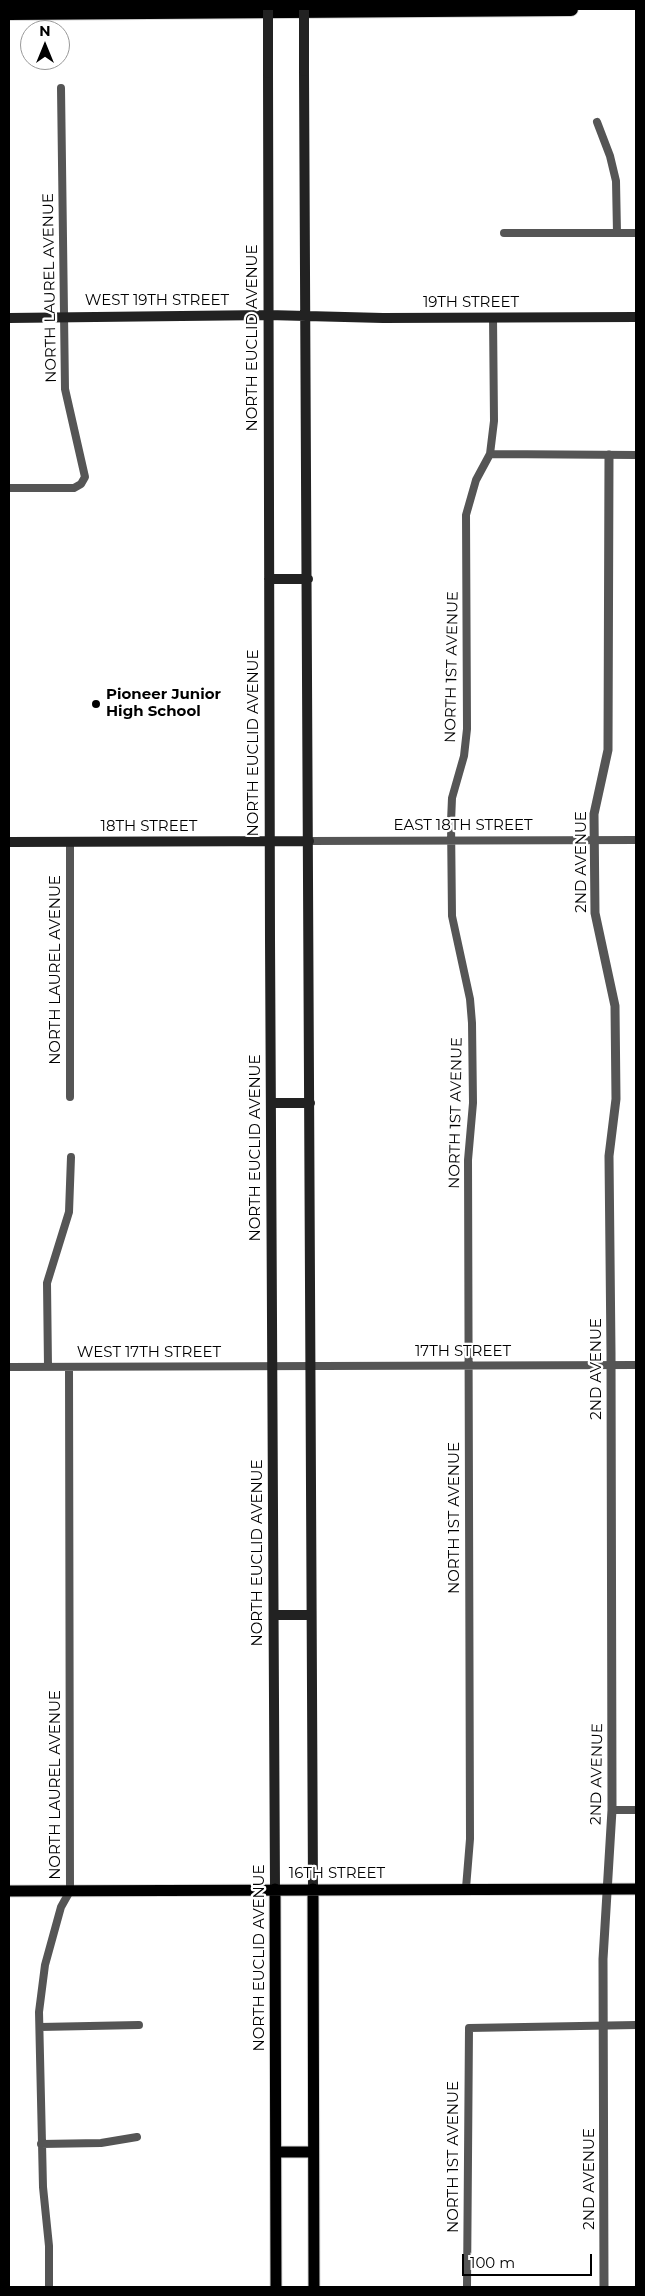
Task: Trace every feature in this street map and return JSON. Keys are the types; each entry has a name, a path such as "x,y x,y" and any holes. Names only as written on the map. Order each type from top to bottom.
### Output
{"highway":[{"path":"9,13 571,9"}],"main road":[{"name":"NORTH EUCLID AVENUE","path":"268,9 276,2287"},
{"path":"304,9 314,2287"},
{"name":"WEST 19TH STREET","path":"9,318 63,316 306,316"},
{"name":"19TH STREET","path":"306,316 383,318 636,317"},
{"path":"269,579 308,579"},
{"name":"EAST 18TH STREET","path":"289,841 309,841"},
{"name":"18TH STREET","path":"9,842 289,841"},
{"path":"271,1103 310,1103"},
{"path":"274,1615 311,1615"},
{"name":"16TH STREET","path":"9,1891 466,1888 636,1889"},
{"path":"276,2152 313,2152"}],"street":[{"name":"NORTH LAUREL AVENUE","path":"9,488 74,488 81,484 86,477 66,396 63,316 61,88"},
{"path":"597,122 610,156 616,181 617,233"},
{"path":"504,233 636,233"},
{"name":"NORTH 1ST AVENUE","path":"466,1888 470,1839 467,1365 468,1160 472,1103 472,1023 470,999 452,916 451,841 452,798 464,756 467,729 466,515 476,480 490,454 494,421 493,317"},
{"path":"490,454 636,455"},
{"name":"2ND AVENUE","path":"604,2287 604,1959 612,1810 609,1156 616,1099 615,1006 595,913 594,814 608,750 609,455"},
{"name":"EAST 18TH STREET","path":"309,841 636,840"},
{"name":"NORTH LAUREL AVENUE","path":"70,842 70,1097"},
{"path":"48,1367 47,1282 70,1207 71,1157"},
{"name":"17TH STREET","path":"290,1366 636,1364"},
{"name":"WEST 17TH STREET","path":"9,1367 290,1366"},
{"name":"NORTH LAUREL AVENUE","path":"50,2287 49,2246 41,2144 40,2027 41,1990 45,1965 61,1907 70,1891 69,1367"},
{"path":"612,1810 636,1810"},
{"path":"40,2027 139,2025"},
{"path":"603,2026 636,2025"},
{"name":"NORTH 1ST AVENUE","path":"467,2287 468,2028 603,2026"},
{"path":"41,2144 102,2143 137,2137"}],"place":[{"name":"Pioneer Junior High School","path":"96,704"}]}
